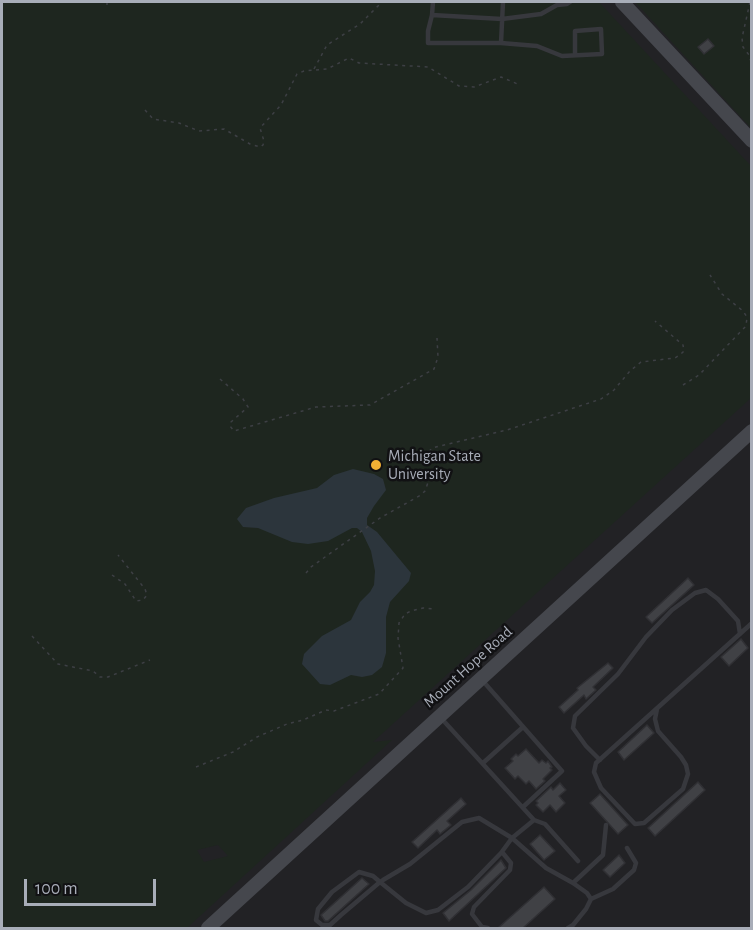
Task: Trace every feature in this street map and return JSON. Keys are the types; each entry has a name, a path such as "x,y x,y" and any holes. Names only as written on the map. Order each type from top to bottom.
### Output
{"street":[{"path":"622,2 752,141"},
{"name":"Mount Hope Road","path":"208,928 752,431"}],"lane":[{"path":"433,2 428,43 501,43 537,46 562,56 602,54 601,29 575,31 575,55"},
{"path":"501,43 503,2"},
{"path":"432,15 502,20 541,14 558,3 570,2"},
{"path":"600,760 573,728 575,716 611,682 646,637 672,610 695,593 706,590 718,599 738,621 740,634"},
{"path":"657,709 655,719 658,731 681,757 688,774 682,789 644,823 635,824 601,788 594,772 596,763 752,623"},
{"path":"480,678 562,771 523,807"},
{"path":"439,716 534,820 545,824 578,861"},
{"path":"483,763 523,727"},
{"path":"534,820 512,838 502,852 468,887 438,910 426,912 406,903 380,882 373,876 359,872 332,892 318,909 316,920 322,926 330,925 380,882 410,864 462,822 479,818 512,838 546,868 587,892 591,899"},
{"path":"573,883 603,855 606,825"},
{"path":"568,928 586,909 591,899 613,889 634,870 636,863 627,848"},
{"path":"488,928 482,927 472,914 474,908 510,870 511,863 502,852"}],"path":[{"path":"314,70 327,45 360,24 382,2"},
{"path":"750,2 742,38 743,47 752,65"},
{"path":"145,110 153,119 179,123 199,130 224,129 260,147 263,145 260,128 281,105 297,74 304,71 327,69 349,58 359,63 428,67 459,86 474,87 501,77 520,85"},
{"path":"683,385 699,375 746,326 747,317 743,311 722,294 710,275"},
{"path":"306,573 374,522 425,491 431,474 426,455 432,448 507,430 601,399 614,390 641,362 675,358 681,354 684,351 683,345 655,321"},
{"path":"220,380 243,399 248,407 231,422 230,426 234,431 316,408 370,405 434,369 438,357 437,338"},
{"path":"112,575 125,584 136,601 143,600 147,595 145,589 117,555"},
{"path":"196,767 233,752 257,737 287,724 326,710 334,711 379,694 403,668 398,638 399,623 405,614 423,608 436,609"},
{"path":"32,636 58,664 93,671 100,677 108,677 150,660"}],"shaded area":[{"name":"Michigan State University","path":"2,2 751,2 751,928 2,928"},
{"name":"Michigan State University","path":"2,2 599,2 751,166 751,398 373,742 392,740 187,928 2,928","holes":["218,845 228,856 204,862 197,850"]},
{"path":"635,2 751,2 751,128"},
{"path":"353,469 374,474 383,479 386,490 367,518 367,525 377,532 411,573 409,581 390,602 386,617 386,653 382,667 372,675 362,677 351,675 330,685 320,684 302,664 304,654 322,636 351,620 360,602 374,585 375,571 371,551 362,532 357,528 352,528 328,541 308,544 292,542 258,528 243,527 237,519 246,508 274,498 317,488 334,475"}],"building":[{"path":"708,39 714,46 704,54 698,47"},
{"path":"688,578 694,585 652,623 646,617"},
{"path":"741,639 748,648 729,666 721,657"},
{"path":"608,663 613,668 593,687 596,690 586,699 584,695 564,713 559,707 578,690 577,688"},
{"path":"647,725 654,733 624,760 618,752"},
{"path":"526,749 539,763 542,760 546,763 548,761 552,767 543,779 545,781 536,789 529,781 526,784 518,776 515,779 505,768 513,761 511,759 516,754 518,756"},
{"path":"698,782 705,790 655,836 648,828"},
{"path":"560,783 566,790 559,796 565,803 556,812 550,805 543,812 536,805 538,803 536,801 551,787 553,790"},
{"path":"600,794 628,825 618,834 590,803"},
{"path":"461,798 466,804 447,821 451,825 440,834 437,830 418,848 412,842"},
{"path":"540,835 555,851 544,860 530,844"},
{"path":"619,855 625,863 610,877 603,870"},
{"path":"501,860 506,868 449,921 443,913 471,890"},
{"path":"362,878 369,884 328,921 325,921 321,915"},
{"path":"544,887 555,899 523,928 498,928"}],"place":[{"name":"Michigan State University","path":"376,465"}]}
